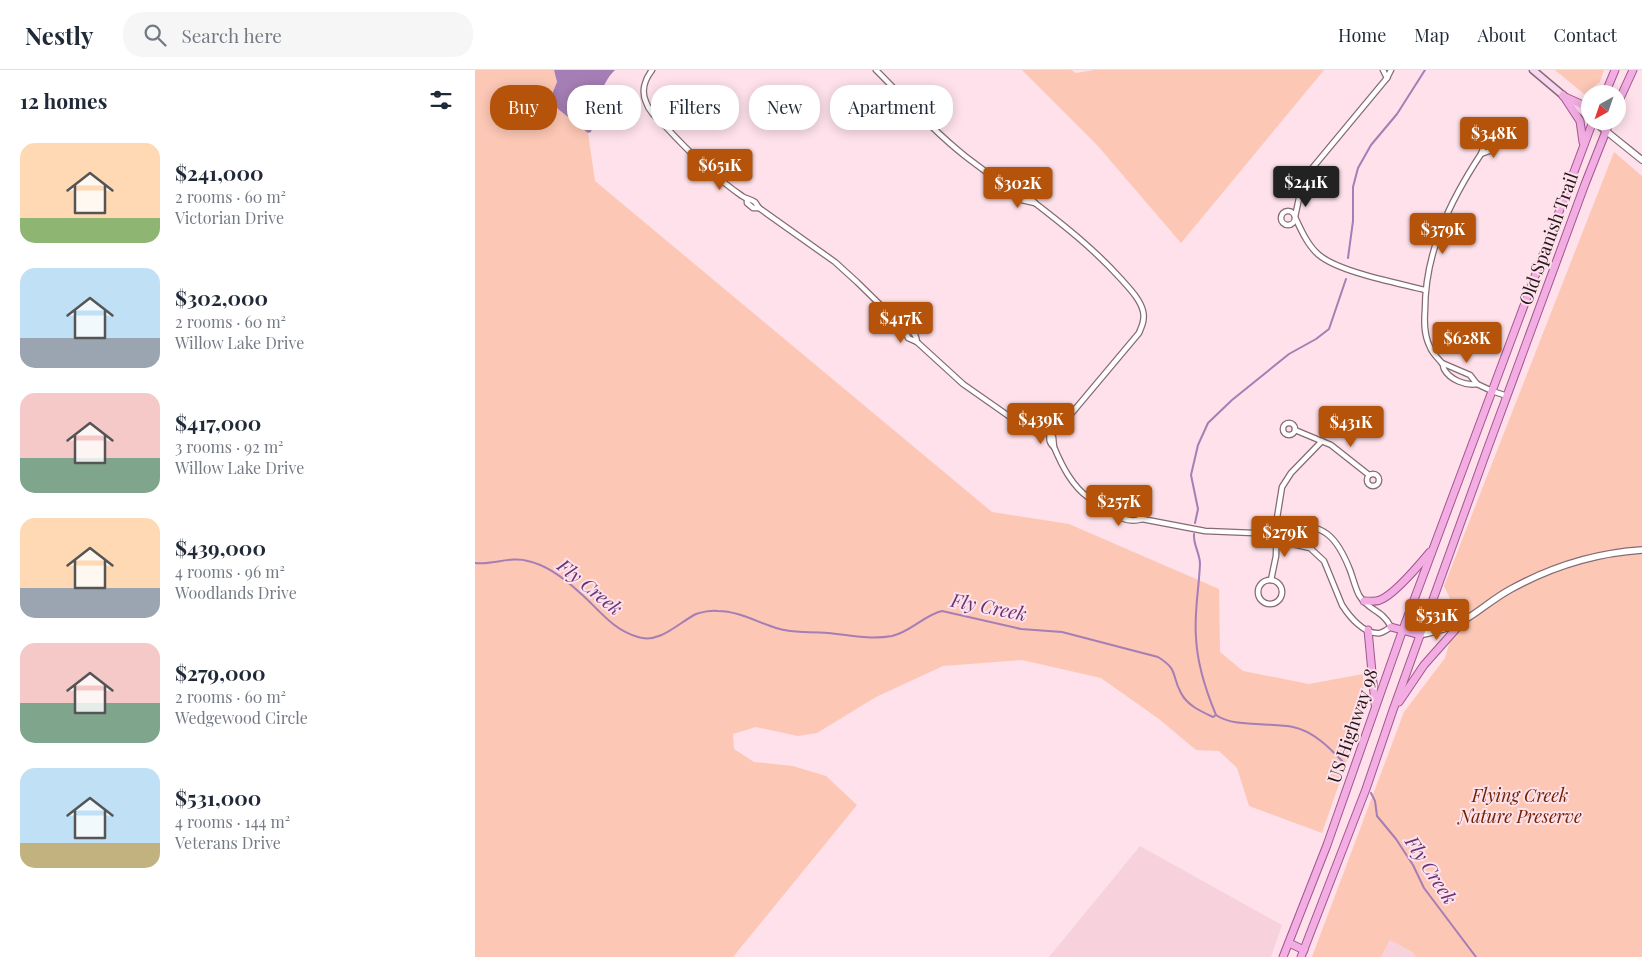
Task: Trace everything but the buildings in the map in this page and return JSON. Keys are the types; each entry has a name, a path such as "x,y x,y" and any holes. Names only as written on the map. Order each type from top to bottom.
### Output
{"main road":[{"path":"1533,70 1581,110"},
{"path":"1609,85 1615,70"},
{"path":"1626,86 1633,70"},
{"path":"1563,95 1581,104"},
{"path":"1563,95 1580,121 1583,144"},
{"name":"Old Spanish Trail","path":"1492,391 1541,264 1589,130"},
{"name":"Old Spanish Trail","path":"1507,396 1606,131"},
{"name":"US Highway 98","path":"1283,957 1331,836 1375,708 1492,391"},
{"name":"US Highway 98","path":"1303,953 1366,790 1419,635 1430,610 1507,396"},
{"path":"1364,601 1382,599 1419,565 1433,548"},
{"path":"1393,710 1424,664 1463,621"},
{"path":"1391,627 1403,632 1419,635"},
{"path":"1368,630 1375,708"},
{"path":"1289,943 1303,953"}],"street":[{"path":"652,70 647,76 643,90 646,103 652,113 704,166 835,262 905,329 908,338 917,342 963,384 1026,428 1037,433 1049,433 1066,420 1132,342 1143,325 1143,312 1138,300 1107,264 1078,237 1035,203 1022,200 1017,192 944,139 876,70"},
{"path":"1383,70 1387,78"},
{"path":"1391,70 1387,78 1309,172 1302,184 1295,217 1305,237 1320,256 1341,267 1425,290"},
{"path":"1606,131 1642,160"},
{"path":"1477,384 1468,385 1458,381 1445,371 1430,348 1424,329 1425,290 1429,264 1444,220 1462,183 1481,154"},
{"path":"1442,364 1470,375 1477,384 1507,396"},
{"path":"1295,430 1331,445 1369,475"},
{"path":"1049,433 1051,445 1054,447 1068,475 1088,498 1103,506 1117,517 1142,519 1205,531 1277,534 1288,543 1309,548 1320,555 1346,611 1359,625 1380,633 1391,627 1385,616 1364,601 1359,595 1340,546 1332,537 1317,528 1298,524 1288,524 1277,534"},
{"path":"1271,580 1276,556 1279,498 1284,482 1322,441"},
{"path":"1103,506 1138,514 1142,519"},
{"path":"1419,635 1463,621 1510,589 1541,574 1571,563 1602,555 1642,550"},
{"path":"1271,580 1281,587 1282,594 1275,604 1267,604 1260,600 1259,588 1264,582 1271,580"},
{"path":"1430,610 1441,624 1448,627"}],"shaded area":[{"path":"554,70 615,70 604,85 567,85 567,116 557,108 557,82"},
{"path":"1140,846 1282,925 1271,957 1049,957"},
{"path":"1390,940 1412,952 1416,957 1381,957"}],"green space":[{"path":"475,70 554,70 557,82 556,85 490,85 490,130 557,130 557,108 567,116 567,130 584,130 588,133 595,181 992,512 1069,524 1219,589 1220,652 1243,671 1309,684 1363,674 1365,709 1322,833 1249,806 1237,768 1219,751 1196,750 1159,719 1101,678 1022,660 943,666 876,697 817,733 798,736 756,727 733,734 734,749 754,762 793,766 826,776 857,805 733,957 475,957"},
{"path":"1022,70 1071,70 1076,73 1094,70 1324,70 1181,243 1097,145"},
{"path":"1555,70 1604,70 1600,82 1596,85 1581,85 1581,92"},
{"name":"Flying Creek Nature Preserve","path":"1614,152 1642,176 1642,957 1416,957 1412,952 1390,940 1381,957 1312,957 1404,712 1445,658 1458,615 1444,586"}],"waterway":[{"path":"1348,258 1353,221 1353,187 1358,168 1371,145 1397,114 1425,70"},
{"path":"1195,523 1198,509 1191,475 1198,445 1208,423 1232,400 1289,354 1316,339 1329,329 1346,279"},
{"path":"1194,534 1200,564 1196,619 1198,657 1216,715"},
{"name":"Fly Creek","path":"475,563 522,560 542,566 568,582 620,629 629,634 646,638 654,638 661,635 696,614 713,611 733,613 789,631 868,637 884,637 899,634 929,616 942,611 1021,629 1062,632 1158,657 1172,669 1178,687 1184,697 1199,710 1213,717 1216,715 1233,722 1300,729 1321,741 1343,762"},
{"name":"Fly Creek","path":"1371,793 1375,801 1377,816 1396,839 1413,865 1424,888 1476,957"}]}
